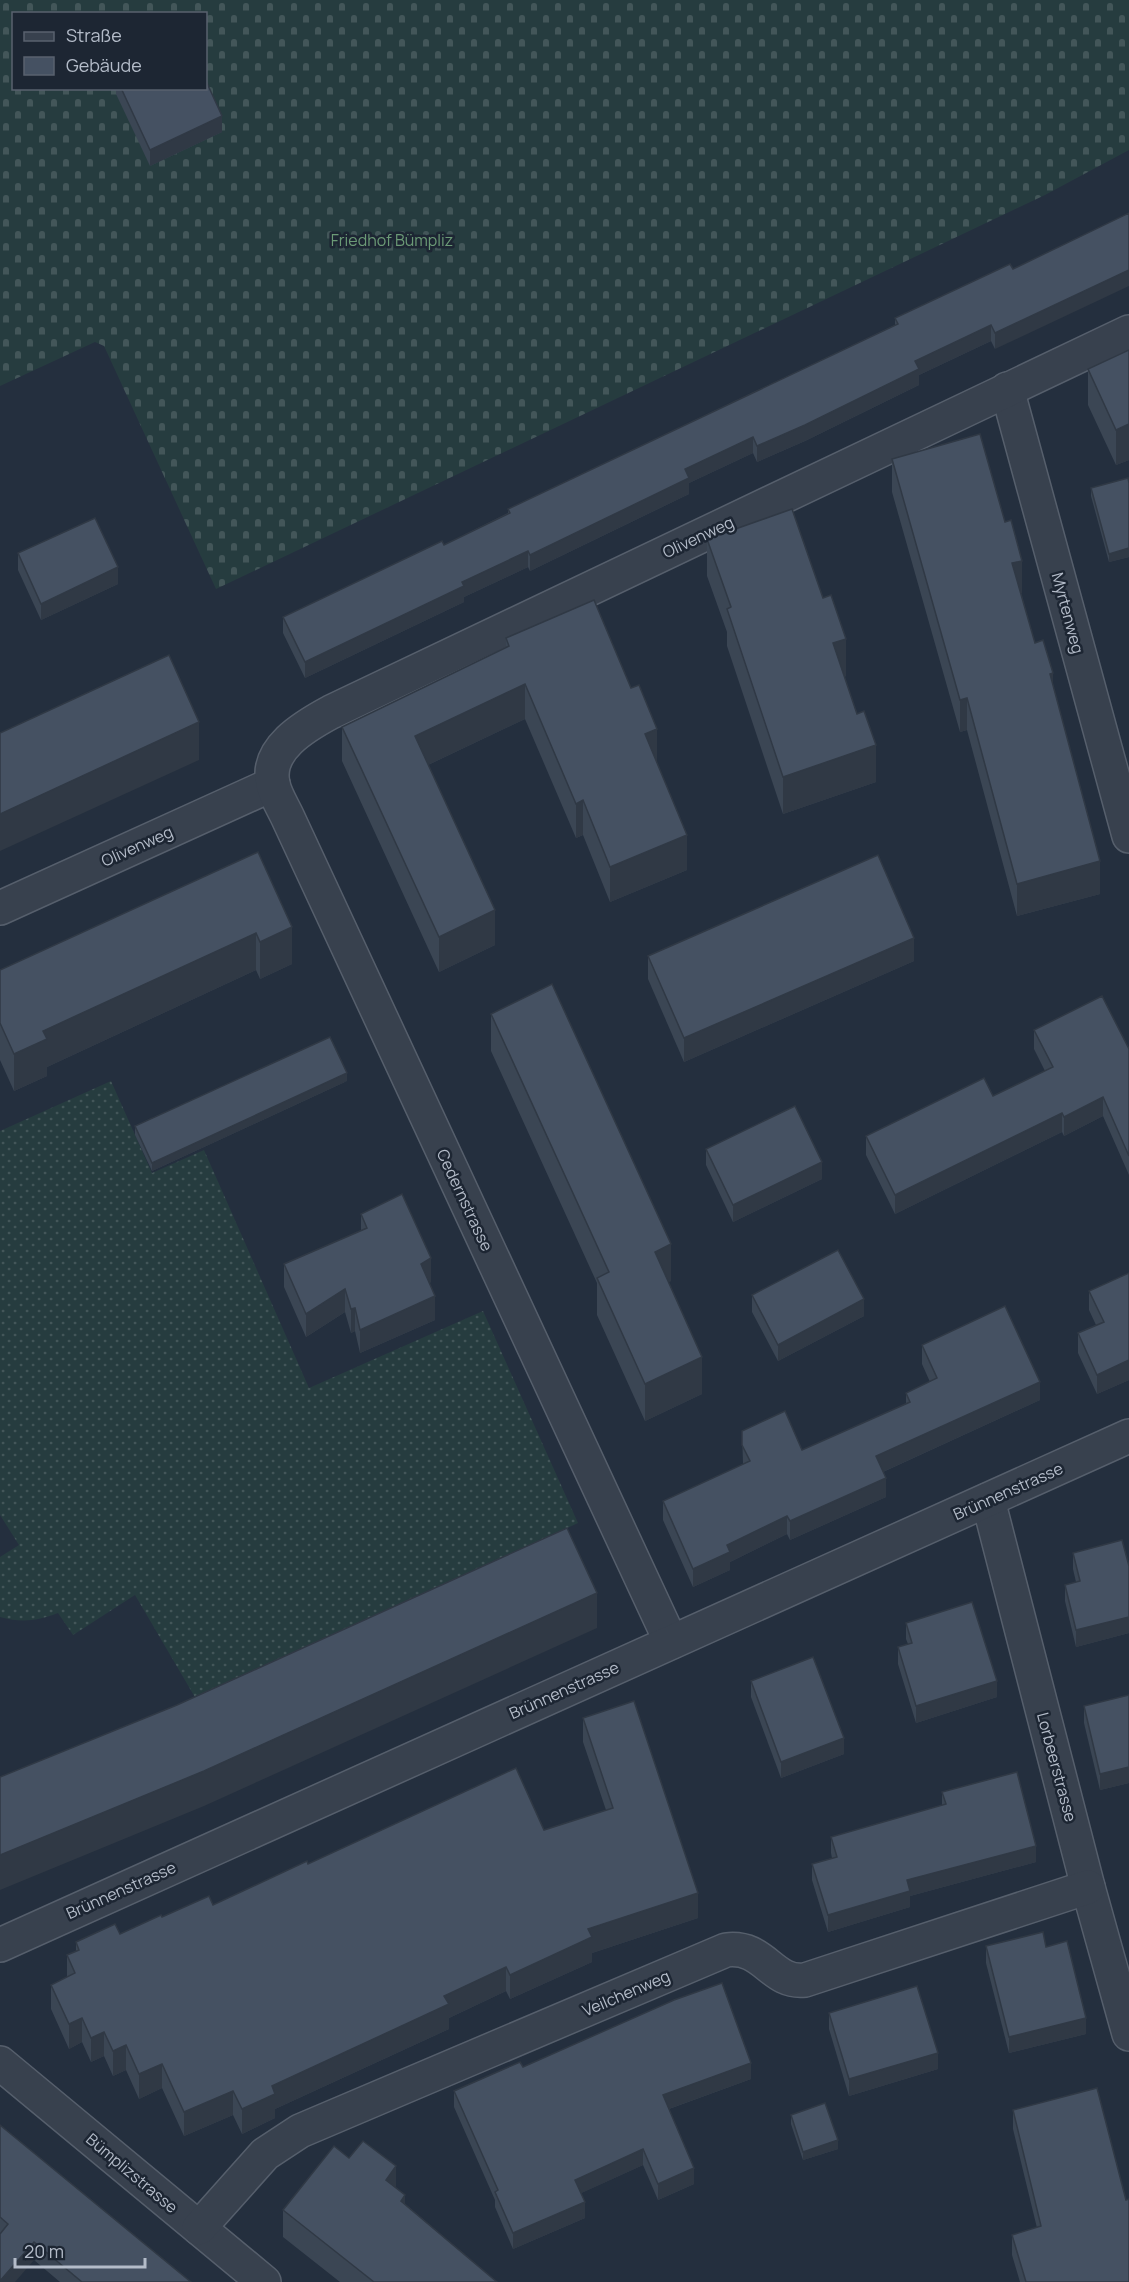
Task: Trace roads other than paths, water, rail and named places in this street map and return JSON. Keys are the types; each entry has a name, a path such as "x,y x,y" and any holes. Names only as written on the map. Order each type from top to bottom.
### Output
{"street":[{"name":"Olivenweg","path":"0,908 274,770 297,733 331,712 1129,332"},
{"name":"Myrtenweg","path":"1007,389 1129,836"},
{"name":"Cedernstrasse","path":"274,770 671,1642"},
{"name":"Brünnenstrasse","path":"0,1945 1129,1436"},
{"name":"Lorbeerstrasse","path":"988,1500 1088,1887 1129,2034"},
{"name":"Veilchenweg","path":"199,2228 265,2154 300,2131 726,1950 737,1948 749,1951 784,1977 805,1980 1088,1887"},
{"name":"Bümplizstrasse","path":"0,2063 264,2282"}],"park label":[{"name":"Friedhof Bümpliz","path":"392,240"}]}
